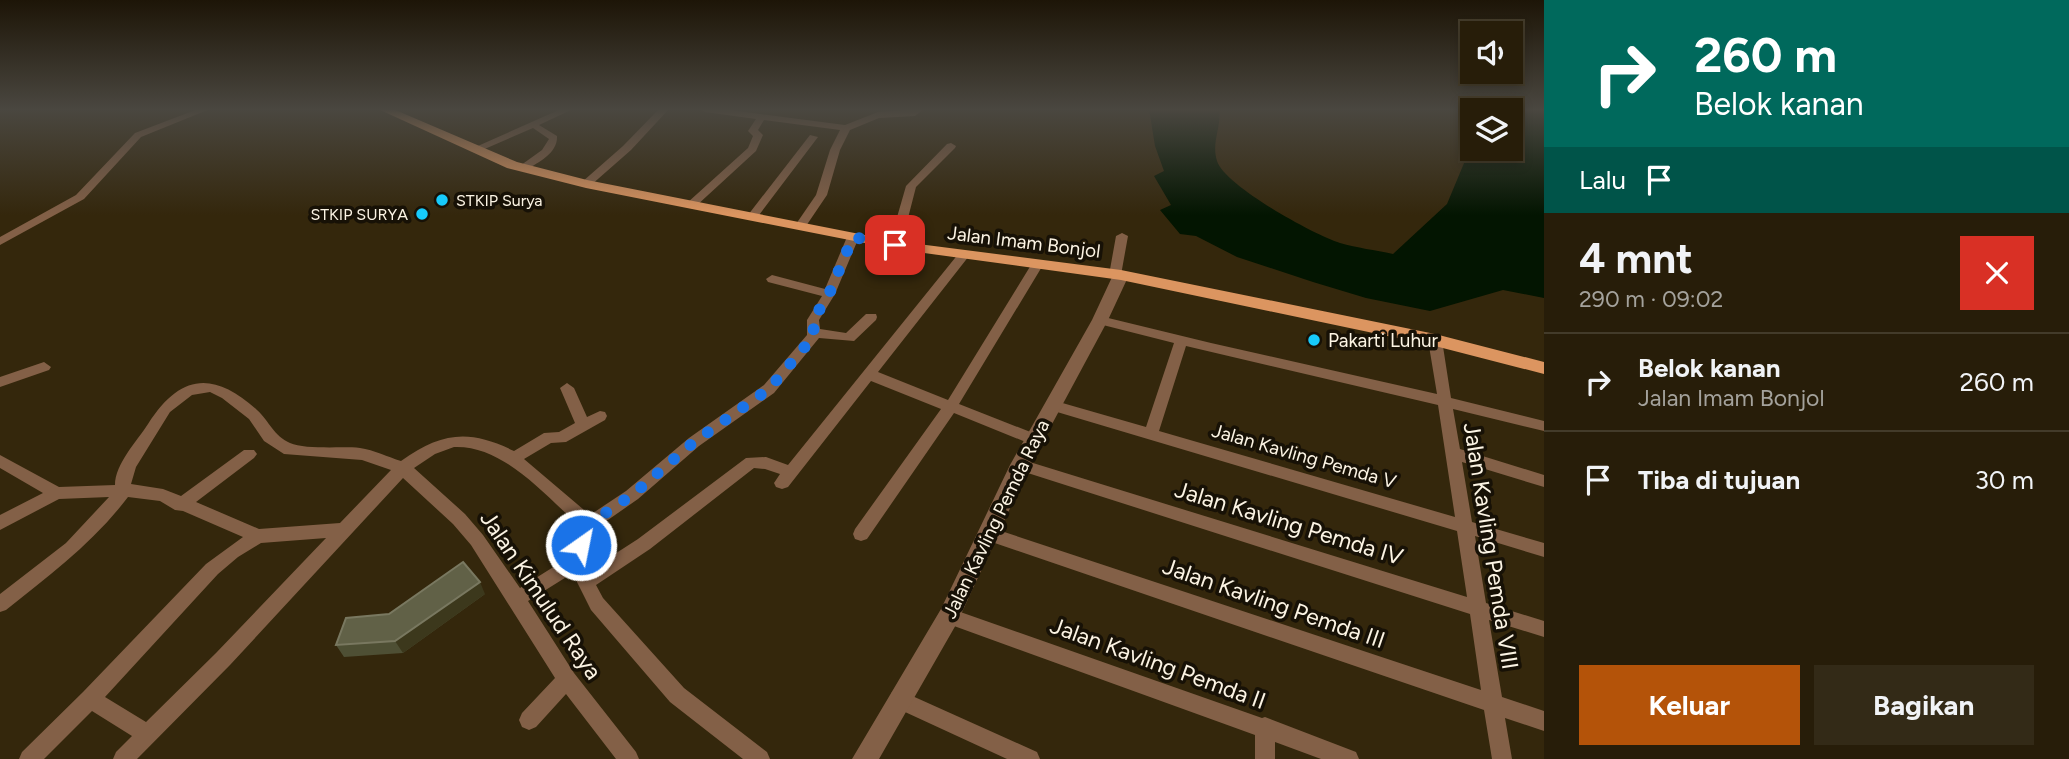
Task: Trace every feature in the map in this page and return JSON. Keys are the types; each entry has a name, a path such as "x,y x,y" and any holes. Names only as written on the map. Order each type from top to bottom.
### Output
{"main road":[{"name":"Jalan Imam Bonjol","path":"466,144 522,168 586,184 895,245 1118,275 1435,340 1544,368"}],"street":[{"path":"0,242 80,197 129,144"},
{"path":"476,149 486,144"},
{"path":"522,168 553,144"},
{"path":"586,184 630,144"},
{"path":"691,205 754,144"},
{"path":"752,217 807,144"},
{"path":"800,228 816,207 825,188 838,144"},
{"path":"895,245 911,186 951,146"},
{"path":"0,228 15,232"},
{"path":"1118,275 1122,236"},
{"path":"760,759 677,695 597,604 586,582 581,539 589,524 632,495 694,442 769,389 815,332 813,320 829,294 853,237"},
{"path":"586,582 643,544 751,462 766,463 787,478 963,256"},
{"path":"861,534 951,406 1037,265"},
{"name":"Jalan Kavling Pemda Raya","path":"865,759 949,616 1032,439 1100,320 1118,275"},
{"path":"772,279 829,294"},
{"path":"815,332 849,338 871,317"},
{"path":"1100,320 1181,341 1445,400 1544,426"},
{"name":"Jalan Kavling Pemda VIII","path":"1435,340 1502,759"},
{"path":"1151,433 1181,341"},
{"path":"0,382 44,367"},
{"path":"871,375 1032,439"},
{"path":"0,604 90,531 123,491 125,471 165,408 182,394 198,387 212,387 227,394 254,415 276,443 289,450 363,454 403,468"},
{"path":"567,388 583,425"},
{"name":"Jalan Kavling Pemda V","path":"1052,405 1544,550"},
{"path":"513,459 549,437 561,438 600,416"},
{"path":"123,759 403,468 428,449 444,442 461,441 497,449 513,459 589,524"},
{"path":"1453,453 1544,481"},
{"path":"181,505 249,454"},
{"path":"0,461 57,493"},
{"name":"Jalan Kavling Pemda IV","path":"1020,465 1544,629"},
{"name":"Jalan Kimulud Raya","path":"403,468 458,519 517,598 567,679 629,759"},
{"path":"0,523 57,493 123,491 163,495 258,536 342,530"},
{"name":"Jalan Kavling Pemda III","path":"989,534 1544,721"},
{"path":"29,759 221,561 258,536"},
{"path":"517,598 582,558"},
{"name":"Jalan Kavling Pemda II","path":"949,616 1349,759"},
{"path":"529,720 567,679"},
{"path":"90,699 147,734"},
{"path":"899,699 1030,759"},
{"path":"1265,727 1265,759"}],"shaded area":[{"path":"1155,144 1215,144 1217,161 1224,171 1236,183 1272,208 1346,245 1393,254 1447,204 1465,161 1523,161 1523,144 1544,144 1544,298 1503,290 1430,311 1366,298 1237,257 1196,236 1180,234 1160,210 1171,205 1154,176 1164,171"}],"building":[{"path":"463,562 480,582 395,641 336,645 346,618 389,614"}],"place":[{"name":"STKIP Surya","path":"442,200"},
{"name":"STKIP SURYA","path":"422,214"},
{"name":"Pakarti Luhur","path":"1314,340"}],"route":[{"path":"581,545 583,533 589,524 632,495 694,442 779,380 812,340 815,332 813,320 829,294 853,237 895,245"}]}
